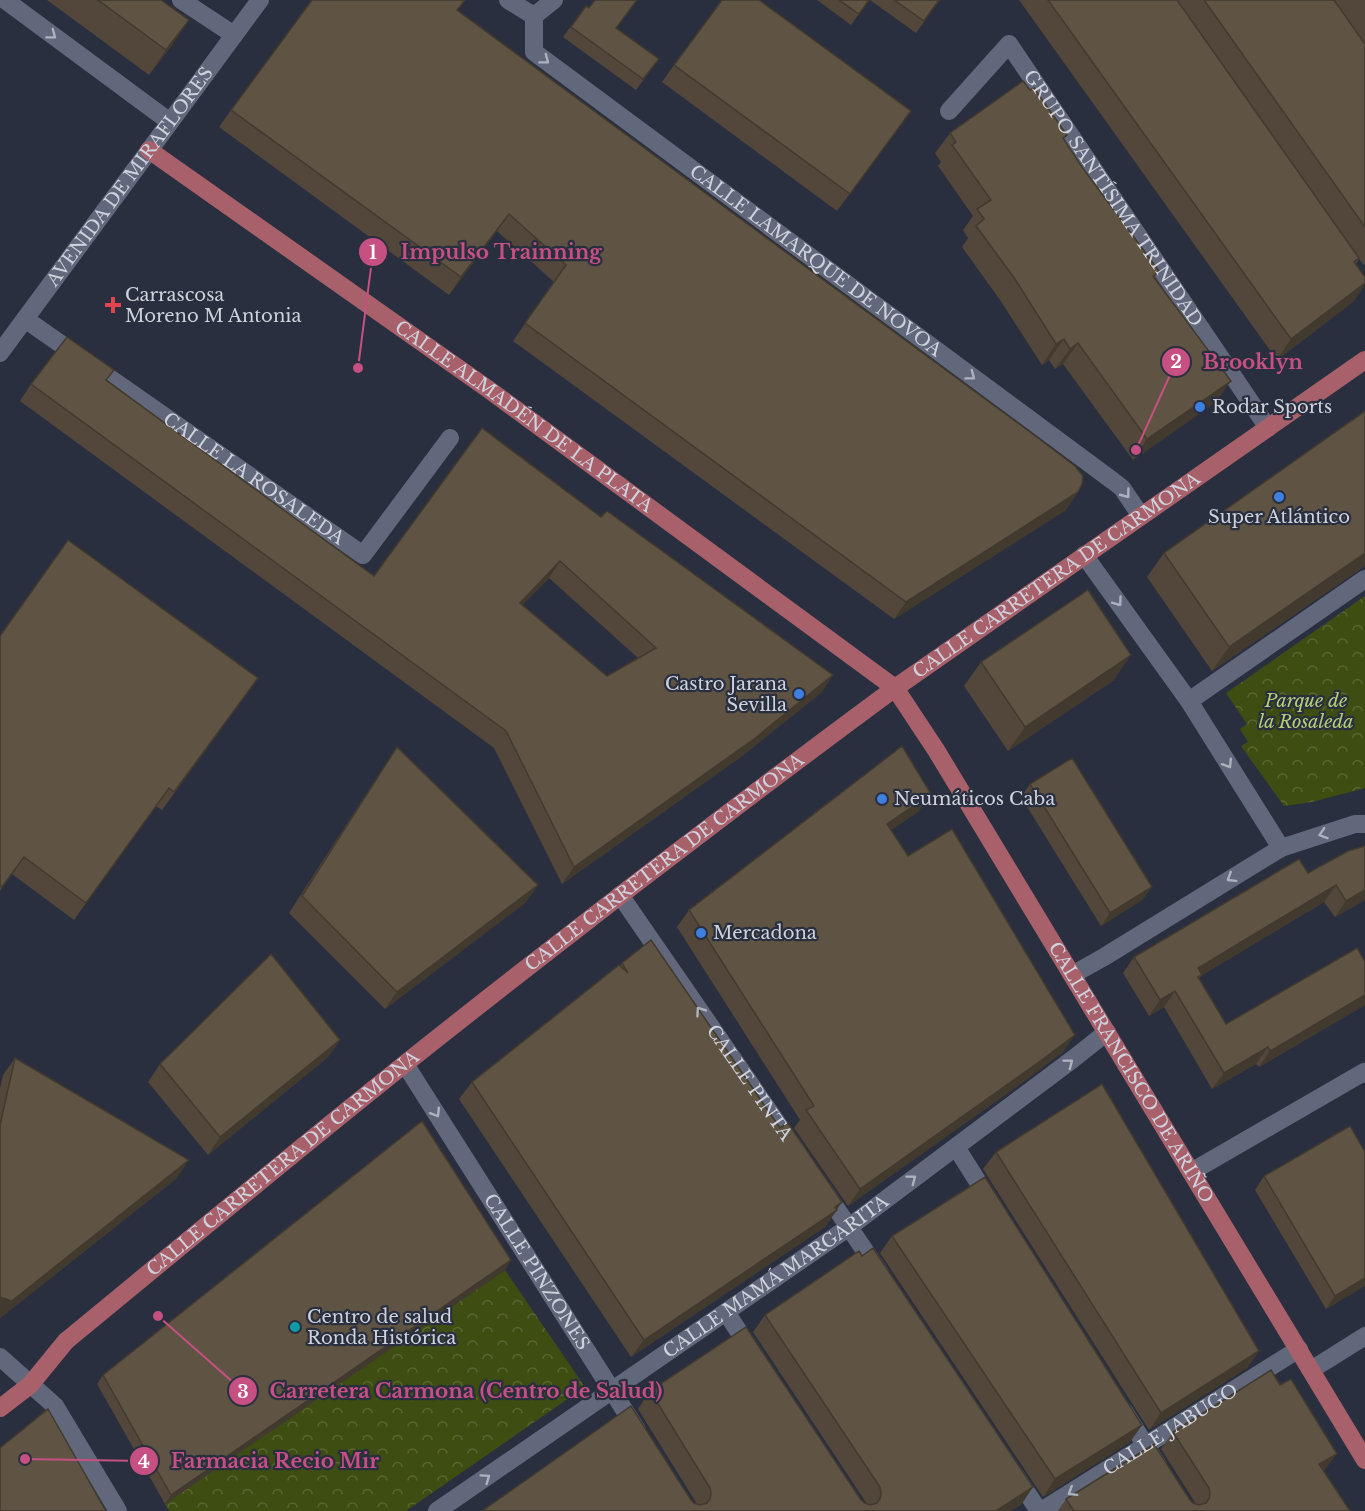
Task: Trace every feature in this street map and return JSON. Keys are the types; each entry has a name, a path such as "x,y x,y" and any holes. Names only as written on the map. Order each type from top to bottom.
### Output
{"main road":[{"name":"CALLE ALMADÉN DE LA PLATA","path":"149,150 488,388 895,688"},
{"name":"CALLE CARRETERA DE CARMONA","path":"0,1408 30,1385 66,1341 405,1064 620,895 895,688 1365,360"},
{"name":"CALLE FRANCISCO DE ARIÑO","path":"895,688 936,750 1365,1460"}],"street":[{"path":"5,0 170,122"},
{"path":"181,0 234,35"},
{"name":"AVENIDA DE MIRAFLORES","path":"0,353 260,0"},
{"path":"508,0 534,16 554,0"},
{"name":"CALLE LAMARQUE DE NOVOA","path":"534,16 534,52 1122,488 1141,516"},
{"name":"GRUPO SANTÍSIMA TRINIDAD","path":"948,111 1009,44 1268,428"},
{"name":"CALLE LA ROSALEDA","path":"25,319 363,555 450,438"},
{"path":"1084,555 1189,701 1281,848"},
{"path":"1189,701 1365,579"},
{"path":"1072,975 1281,848 1348,826 1365,824"},
{"name":"CALLE PINTA","path":"620,895 802,1159"},
{"name":"CALLE MAMÁ MARGARITA","path":"438,1511 849,1227 1107,1032"},
{"name":"CALLE PINZONES","path":"405,1064 644,1441"},
{"path":"1191,1172 1364,1072 1365,1074"},
{"path":"956,1147 1000,1217"},
{"path":"815,1179 888,1286"},
{"path":"726,1312 759,1362"},
{"path":"1311,1370 1365,1336"},
{"name":"CALLE JABUGO","path":"1040,1511 1299,1349"},
{"path":"0,1357 55,1406 117,1511"},
{"path":"1114,1396 1170,1483"},
{"path":"1006,1462 1040,1511"}],"green space":[{"name":"Parque de la Rosaleda","path":"1365,596 1365,788 1312,802 1284,806 1241,746 1248,742 1240,729 1247,724 1226,693"},
{"path":"505,1270 585,1387 406,1511 169,1511 165,1504"}],"building":[{"path":"98,0 161,0 189,20 166,50"},
{"path":"312,0 465,0 457,10 1075,466 1083,476 1078,492 906,602 525,323 566,265 509,214 461,277 231,110"},
{"path":"595,0 637,0 616,28 659,59 643,79 571,27 586,6 589,8"},
{"path":"722,0 759,0 911,111 850,194 674,65"},
{"path":"839,0 869,0 859,14"},
{"path":"894,0 939,0 924,21"},
{"path":"1048,0 1177,0 1359,258 1354,262 1365,277 1365,283 1291,339"},
{"path":"1204,0 1334,0 1365,44 1365,227"},
{"path":"1023,81 1030,90 1034,88 1067,135 1063,138 1082,167 1159,271 1153,276 1231,381 1147,439 1078,343 1070,349 1064,339 1056,344 1015,279 976,226 984,219 977,209 991,200 952,145 956,142 950,133"},
{"path":"67,337 114,370 106,380 374,576 482,428 601,517 607,511 833,675 754,739 574,867 506,731 31,384","holes":["560,561 656,648 607,676 520,603"]},
{"path":"1365,411 1365,553 1229,647 1164,553"},
{"path":"68,540 258,678 174,792 169,788 86,903 24,857 2,887 0,885 0,636"},
{"path":"1088,590 1131,655 1025,727 981,662"},
{"path":"902,746 931,794 887,824 908,856 952,829 1075,1035 860,1189 806,1110 814,1106 689,910"},
{"path":"397,747 538,885 397,992 302,896"},
{"path":"1072,758 1152,887 1110,913 1030,784"},
{"path":"1365,846 1365,890 1346,901 1336,885 1198,968 1202,975 1198,977 1226,1024 1357,948 1365,962 1365,995 1270,1051 1268,1047 1224,1073 1175,991 1160,1000 1134,957 1299,859 1308,873 1348,851"},
{"path":"651,940 780,1128 788,1123 842,1202 835,1207 837,1210 644,1340 472,1082 619,965 628,973 622,963"},
{"path":"271,954 340,1040 220,1137 160,1064"},
{"path":"15,1058 189,1160 12,1301 0,1297 0,1125"},
{"path":"1102,1084 1259,1351 1161,1413 996,1152"},
{"name":"Centro de salud Ronda Histórica","path":"422,1121 511,1260 171,1495 103,1375"},
{"path":"1350,1126 1365,1152 1365,1278 1335,1296 1264,1176"},
{"path":"985,1177 1142,1425 1055,1479 892,1236"},
{"path":"873,1248 1033,1487 996,1511 482,1511 631,1406 691,1500 700,1505 707,1503 711,1494 710,1488 650,1391 746,1327 861,1500 870,1505 877,1503 881,1494 880,1487 765,1315 859,1251 862,1256"},
{"path":"1271,1370 1280,1385 1291,1379 1337,1454 1319,1464 1350,1511 1074,1511 1066,1499 1154,1444 1190,1500 1199,1505 1206,1503 1210,1494 1209,1488 1173,1432"},
{"path":"48,1409 106,1511 0,1511 0,1448"}],"place":[{"name":"Carrascosa Moreno M Antonia","path":"113,305"},
{"name":"Impulso Trainning","path":"358,368"},
{"name":"Rodar Sports","path":"1200,407"},
{"name":"Brooklyn","path":"1136,450"},
{"name":"Super Atlántico","path":"1279,497"},
{"name":"Castro Jarana Sevilla","path":"799,694"},
{"name":"Neumáticos Caba","path":"882,799"},
{"name":"Mercadona","path":"701,933"},
{"name":"Carretera Carmona (Centro de Salud)","path":"158,1316"},
{"name":"Centro de salud Ronda Histórica","path":"295,1327"},
{"name":"Farmacia Recio Mir","path":"25,1459"}]}
